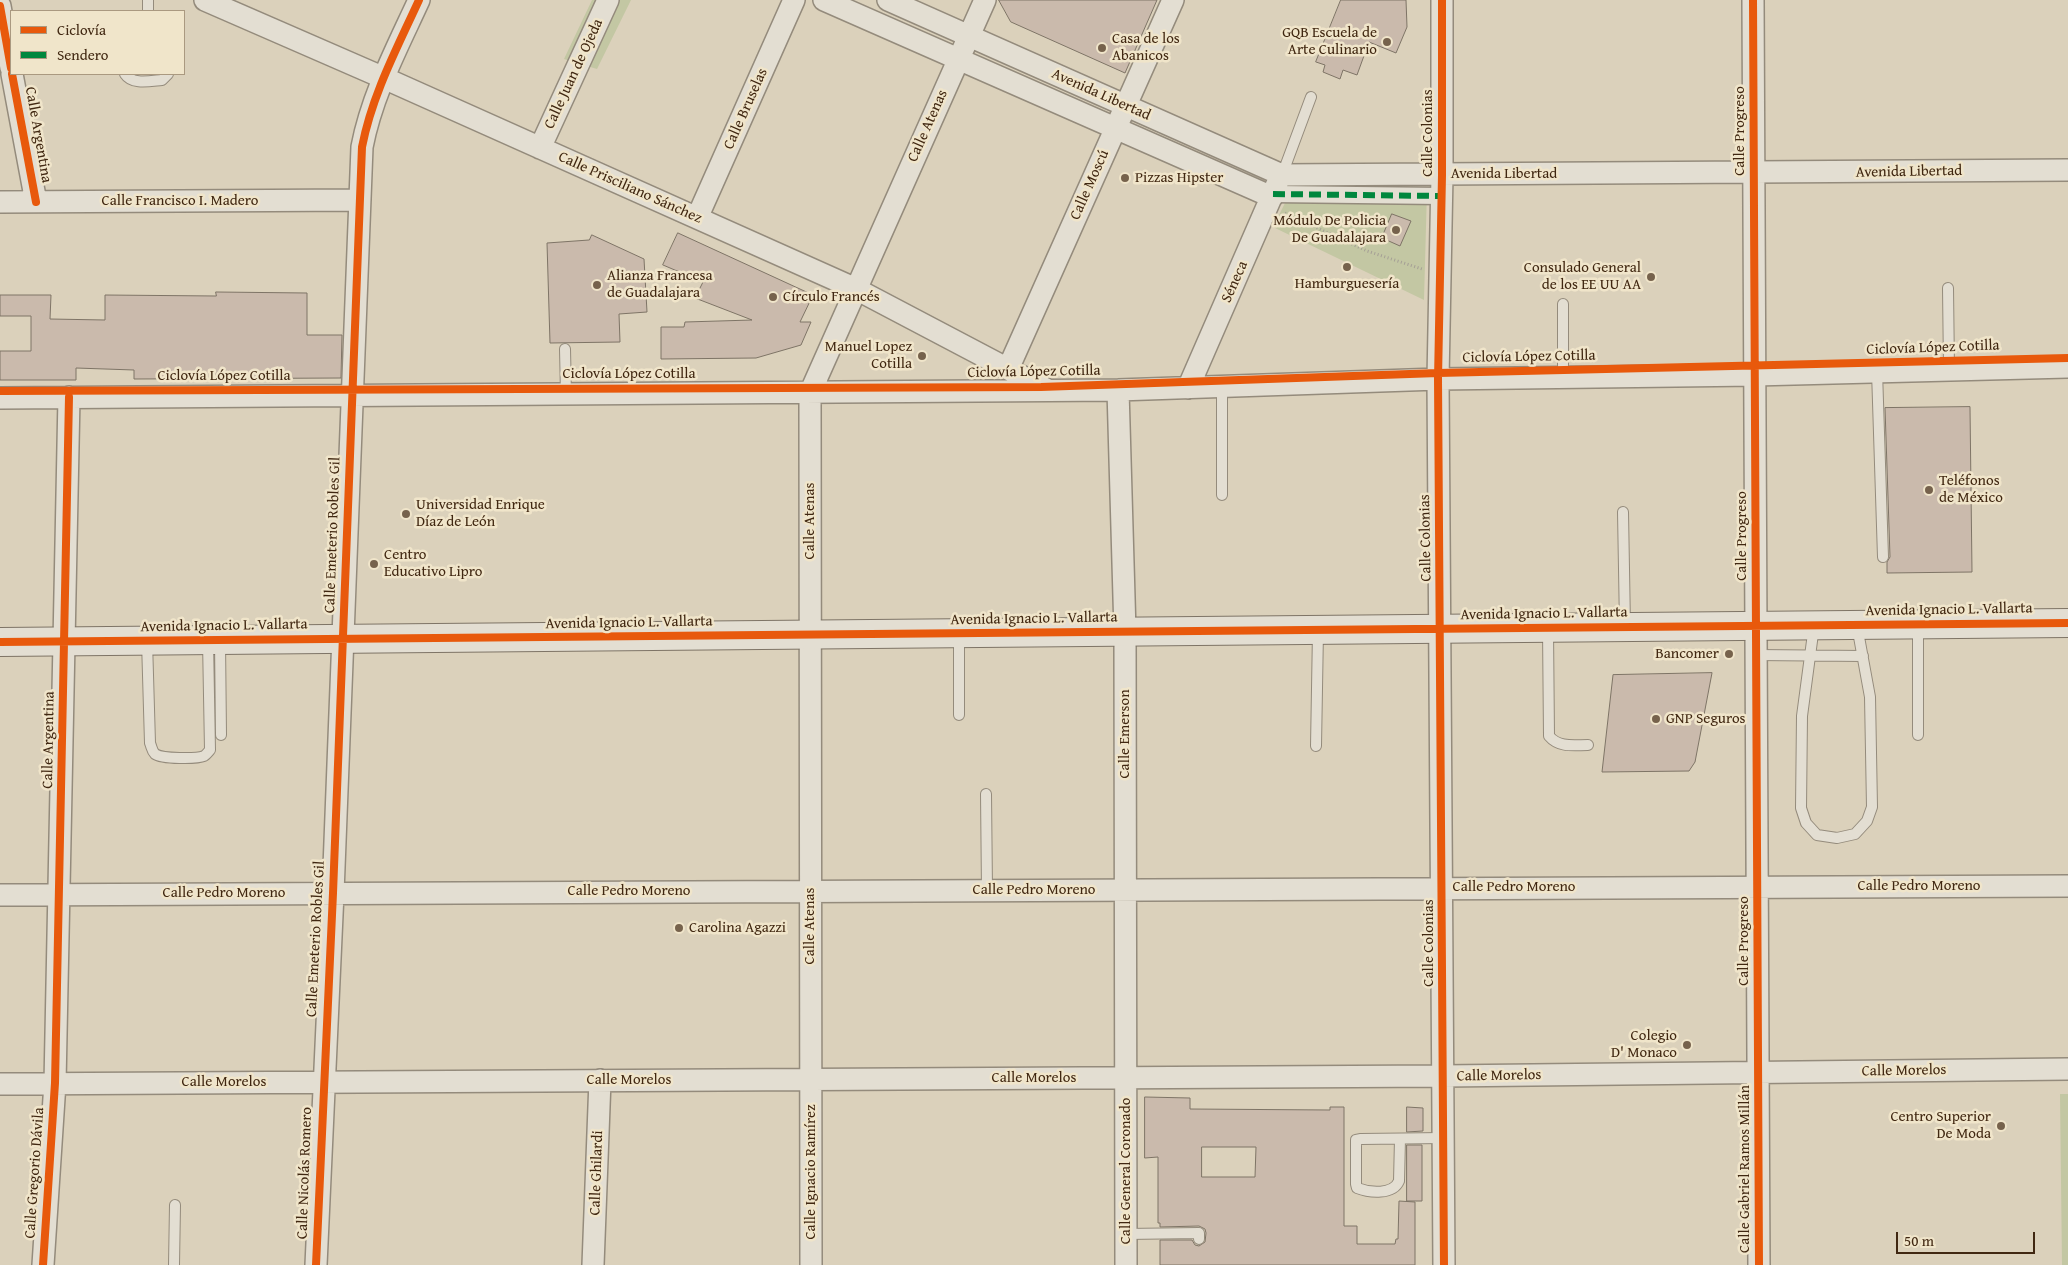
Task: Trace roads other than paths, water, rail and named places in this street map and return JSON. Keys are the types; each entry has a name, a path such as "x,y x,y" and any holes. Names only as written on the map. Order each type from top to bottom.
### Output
{"main road":[{"name":"Avenida Ignacio L. Vallarta","path":"0,642 2068,623"}],"street":[{"name":"Calle Emeterio Robles Gil","path":"323,1082 333,893 362,147 367,124 384,78 419,0"},
{"name":"Calle Juan de Ojeda","path":"540,148 608,0"},
{"name":"Calle Bruselas","path":"697,218 794,0"},
{"name":"Avenida Libertad","path":"824,0 1115,129 1274,193 1442,174 2068,170"},
{"name":"Avenida Libertad","path":"888,0 1126,106 1274,193"},
{"name":"Calle Atenas","path":"811,1079 810,393 984,0"},
{"name":"Calle Moscú","path":"1008,369 1173,0"},
{"name":"Calle Colonias","path":"1442,0 1442,174 1438,380 1443,888 1444,1265"},
{"name":"Calle Progreso","path":"1753,0 1758,1073"},
{"name":"Calle Prisciliano Sánchez","path":"218,2 856,290 1048,391"},
{"path":"0,6 10,62"},
{"name":"Calle Argentina","path":"12,75 36,202"},
{"path":"1274,193 1441,196"},
{"name":"Séneca","path":"1188,388 1274,193"},
{"name":"Calle Francisco I. Madero","path":"0,202 360,200"},
{"path":"0,398 1118,390 1438,380 1755,375 2068,366"},
{"name":"Calle Emerson","path":"1118,390 1125,632 1126,1078"},
{"name":"Calle Argentina","path":"55,1083 69,397"},
{"name":"Calle Pedro Moreno","path":"0,895 2068,886"},
{"name":"Calle Morelos","path":"0,1084 1443,1076 2068,1069"},
{"name":"Calle Gabriel Ramos Millán","path":"1758,1073 1759,1265"},
{"name":"Calle General Coronado","path":"1126,1078 1126,1265"},
{"name":"Calle Ignacio Ramírez","path":"811,1079 811,1265"},
{"name":"Calle Ghilardi","path":"593,1265 600,1080"},
{"name":"Calle Nicolás Romero","path":"316,1265 323,1082"},
{"name":"Calle Gregorio Dávila","path":"43,1265 55,1083"}],"lane":[{"path":"126,75 133,81 162,80 167,75"},
{"path":"1274,193 1311,97"},
{"path":"1948,288 1949,369"},
{"path":"1563,304 1563,378"},
{"path":"565,350 566,395"},
{"path":"1877,371 1883,557"},
{"path":"1222,387 1222,495"},
{"path":"1623,512 1625,627"},
{"path":"1918,624 1918,735"},
{"path":"1814,625 1802,716 1801,808 1806,823 1817,835 1837,838 1855,834 1867,821 1872,807 1872,714 1857,625"},
{"path":"1548,628 1549,736 1554,742 1562,744 1588,745"},
{"path":"1316,746 1318,630"},
{"path":"959,633 959,715"},
{"path":"147,641 150,743 152,751 164,757 197,757 205,755 210,750 214,640"},
{"path":"214,640 221,735"},
{"path":"1756,655 1863,656"},
{"path":"986,794 987,890"},
{"path":"1400,1139 1399,1181 1397,1187 1391,1191 1364,1191 1358,1188 1356,1184 1356,1140 1443,1138"},
{"path":"174,1265 175,1205"},
{"path":"1126,1234 1199,1233 1199,1238"}],"place":[{"name":"GQB Escuela de Arte Culinario","path":"1387,42"},
{"name":"Casa de los Abanicos","path":"1102,48"},
{"name":"Pizzas Hipster","path":"1125,178"},
{"name":"Módulo De Policia De Guadalajara","path":"1396,230"},
{"name":"Hamburguesería","path":"1347,267"},
{"name":"Consulado General de los EE UU AA","path":"1651,277"},
{"name":"Alianza Francesa de Guadalajara","path":"597,285"},
{"name":"Círculo Francés","path":"773,297"},
{"name":"Manuel Lopez Cotilla","path":"922,356"},
{"name":"Teléfonos de México","path":"1929,490"},
{"name":"Universidad Enrique Díaz de León","path":"406,514"},
{"name":"Centro Educativo Lipro","path":"374,564"},
{"name":"Bancomer","path":"1729,654"},
{"name":"GNP Seguros","path":"1656,719"},
{"name":"Carolina Agazzi","path":"679,928"},
{"name":"Colegio D' Monaco","path":"1687,1045"},
{"name":"Centro Superior De Moda","path":"2001,1126"}]}
